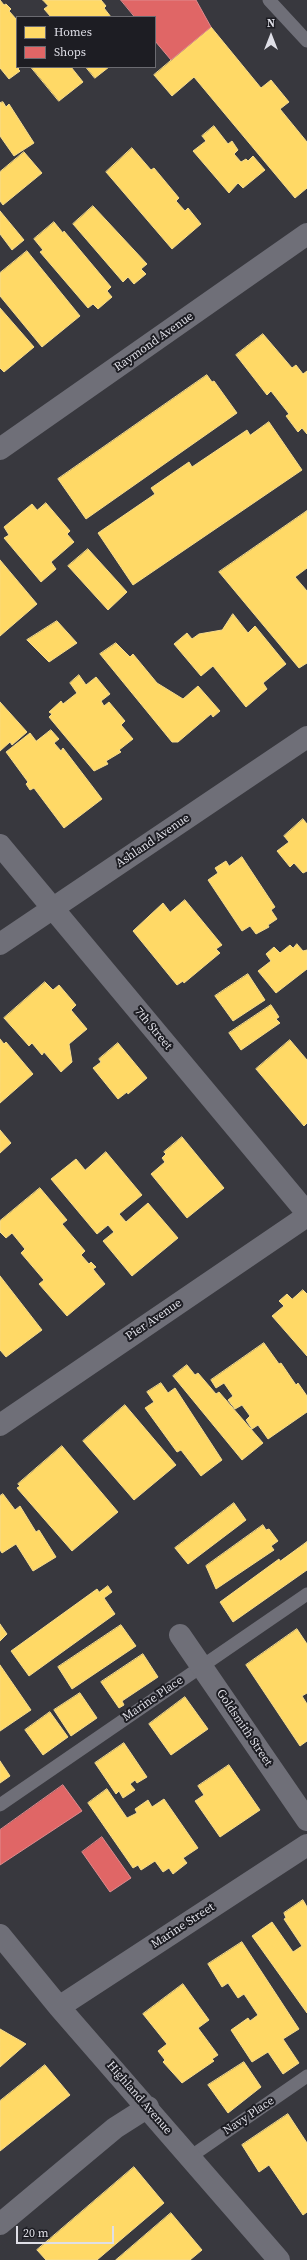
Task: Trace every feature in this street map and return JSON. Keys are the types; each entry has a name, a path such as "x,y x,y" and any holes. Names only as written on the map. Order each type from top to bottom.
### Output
{"street":[{"name":"Raymond Avenue","path":"0,449 307,234"},
{"name":"Ashland Avenue","path":"0,944 307,737"},
{"name":"7th Street","path":"0,845 307,1213"},
{"name":"Pier Avenue","path":"0,1425 307,1216"},
{"name":"Goldsmith Street","path":"180,1635 307,1820"},
{"name":"Marine Street","path":"59,2007 307,1845"},
{"name":"Highland Avenue","path":"0,1936 59,2007 148,2107 280,2260"},
{"path":"0,2224 115,2128 148,2107"}],"lane":[{"path":"269,0 307,41"},
{"name":"Marine Place","path":"0,1804 307,1594"},
{"name":"Navy Place","path":"190,2156 307,2076"}],"building: Homes":[{"path":"0,0 4,5 6,4 11,9 9,11 16,19 16,68 19,68 18,69 20,71 9,79 0,68"},
{"path":"43,0 101,0 106,6 104,8 110,16 50,16 44,9 48,6"},
{"path":"211,27 261,88 271,80 289,102 280,109 307,142 307,188 295,198 194,77 172,96 154,75"},
{"path":"32,68 72,68 83,82 59,101"},
{"path":"87,68 108,68 95,78"},
{"path":"3,102 6,107 9,104 34,143 14,156 0,136 0,103"},
{"path":"214,126 228,144 232,141 238,150 234,154 241,162 246,159 248,161 253,156 265,170 243,188 238,183 229,193 193,151 206,141 202,136"},
{"path":"132,148 151,170 154,168 179,198 176,201 185,211 188,208 201,224 172,249 106,172"},
{"path":"24,152 42,173 3,205 0,201 0,172"},
{"path":"93,206 147,264 141,269 146,274 134,284 128,277 123,282 73,224"},
{"path":"0,211 24,240 12,250 0,234"},
{"path":"54,222 63,233 64,231 111,287 107,291 112,297 98,309 93,304 88,308 40,252 43,250 34,239"},
{"path":"27,251 80,316 42,347 0,296 0,273"},
{"path":"0,308 34,347 4,372 0,368"},
{"path":"263,334 292,368 296,365 303,374 307,371 307,434 302,428 298,432 286,416 289,414 271,391 267,395 236,355"},
{"path":"207,375 212,382 214,381 237,413 86,519 58,479"},
{"path":"269,422 302,470 133,585 98,533 155,494 151,488 189,462 192,467 247,430 250,435"},
{"path":"46,503 70,531 67,534 74,542 51,562 56,569 41,582 4,538 9,535 4,527 32,504 37,510"},
{"path":"307,511 307,568 295,577 307,591 307,663 299,668 219,572"},
{"path":"88,549 127,592 108,610 68,566"},
{"path":"0,560 37,604 0,636"},
{"path":"233,614 248,633 255,626 286,664 263,683 267,689 246,707 213,666 201,676 174,644 187,633 192,639 199,634 222,630"},
{"path":"57,621 77,643 49,662 27,640"},
{"path":"116,643 130,657 133,654 157,683 183,699 198,686 220,711 213,717 211,714 178,742 172,742 100,654"},
{"path":"79,675 86,685 96,677 110,694 101,701 104,706 109,702 125,721 121,725 133,739 119,750 121,752 106,761 108,764 94,771 49,717 52,714 49,712 61,701 63,704 77,693 70,683"},
{"path":"0,702 27,732 12,745 10,742 0,751"},
{"path":"51,730 59,739 54,743 61,751 63,748 102,799 64,828 34,788 30,790 26,784 28,782 6,752 30,733 36,741"},
{"path":"303,819 307,824 307,871 303,873 294,863 290,867 277,851 289,842 284,836"},
{"path":"242,857 275,907 271,910 277,919 268,925 269,927 256,934 250,926 242,931 208,880 218,873 215,868 226,861 229,866"},
{"path":"185,900 222,945 216,949 220,953 184,983 183,981 177,985 133,931 163,903 170,912"},
{"path":"297,944 303,951 307,950 307,969 276,993 258,971 271,961 266,954 274,947 280,953 290,945 293,948"},
{"path":"248,974 265,1000 233,1021 215,996"},
{"path":"45,982 53,990 59,985 76,1005 71,1010 87,1029 69,1044 72,1062 61,1072 44,1052 42,1055 32,1043 29,1046 4,1018"},
{"path":"271,1005 279,1017 276,1019 280,1023 241,1050 229,1033"},
{"path":"0,1039 4,1044 6,1042 33,1074 0,1103"},
{"path":"290,1040 307,1060 307,1123 304,1126 256,1069"},
{"path":"118,1043 147,1078 128,1094 127,1092 118,1099 93,1068 101,1062 99,1059"},
{"path":"0,1130 11,1143 0,1153"},
{"path":"182,1137 224,1188 187,1218 151,1174 165,1162 162,1158 166,1154 164,1152"},
{"path":"106,1152 142,1195 119,1214 126,1222 148,1203 178,1238 132,1276 103,1241 114,1232 108,1225 97,1234 51,1179 76,1159 85,1170"},
{"path":"40,1188 67,1220 62,1224 85,1251 81,1255 89,1264 91,1262 96,1267 93,1269 105,1284 67,1316 39,1284 44,1280 21,1253 25,1249 12,1233 6,1238 0,1232 0,1221"},
{"path":"0,1276 42,1330 6,1357 0,1350"},
{"path":"303,1290 307,1294 307,1356 272,1316 284,1306 279,1301 287,1294 292,1299"},
{"path":"264,1343 279,1364 281,1363 296,1385 298,1383 307,1396 307,1412 268,1439 258,1425 252,1429 246,1420 250,1416 242,1405 235,1409 228,1400 233,1396 224,1383 216,1388 211,1380"},
{"path":"187,1365 195,1375 198,1373 216,1394 219,1392 263,1443 242,1460 173,1376"},
{"path":"161,1383 168,1393 175,1388 222,1460 201,1476 181,1450 177,1452 145,1408 154,1402 147,1392"},
{"path":"125,1405 176,1465 134,1500 83,1441"},
{"path":"62,1446 118,1512 72,1551 17,1488 20,1486 18,1484"},
{"path":"3,1494 15,1510 20,1506 36,1532 39,1530 56,1557 33,1571 16,1544 2,1553 0,1550 0,1496"},
{"path":"234,1503 246,1520 188,1564 175,1548"},
{"path":"263,1525 266,1530 269,1529 278,1541 271,1546 274,1550 216,1589 206,1566"},
{"path":"307,1542 307,1570 233,1622 220,1602 279,1559 280,1561"},
{"path":"108,1586 112,1592 104,1598 115,1614 29,1676 11,1651 97,1589 99,1592"},
{"path":"0,1624 7,1634 0,1641"},
{"path":"121,1625 136,1646 72,1689 58,1667"},
{"path":"297,1629 307,1644 307,1693 302,1696 307,1704 307,1741 300,1746 246,1665"},
{"path":"143,1654 158,1677 122,1701 124,1705 119,1708 101,1682"},
{"path":"0,1665 31,1710 0,1731"},
{"path":"80,1693 97,1718 71,1736 54,1710"},
{"path":"185,1697 208,1729 171,1755 149,1724"},
{"path":"50,1712 68,1737 43,1755 25,1730"},
{"path":"124,1743 147,1777 137,1783 135,1780 130,1784 135,1790 123,1798 119,1791 116,1794 95,1763"},
{"path":"0,1761 10,1776 0,1783"},
{"path":"229,1765 260,1810 220,1837 195,1801 204,1795 198,1786"},
{"path":"107,1789 127,1818 137,1813 135,1809 148,1800 152,1807 164,1799 198,1848 183,1858 187,1863 173,1874 169,1868 163,1872 155,1861 141,1870 138,1865 133,1868 88,1803"},
{"path":"303,1900 307,1907 307,2013 252,1936 272,1922 293,1952 302,1946 284,1919 286,1918 284,1913"},
{"path":"242,1942 299,2029 283,2039 299,2063 283,2074 268,2052 252,2062 231,2030 248,2018 250,2021 258,2015 244,1994 238,1998 228,1983 222,1987 208,1964"},
{"path":"183,1984 209,2020 198,2028 218,2055 212,2059 214,2061 182,2083 163,2062 165,2060 158,2051 167,2044 143,2014"},
{"path":"0,2029 26,2044 0,2067"},
{"path":"244,2062 261,2087 228,2113 208,2085"},
{"path":"45,2065 70,2095 0,2151 0,2101"},
{"path":"288,2114 307,2143 307,2212 303,2215 269,2165 259,2172 242,2145"},
{"path":"134,2167 164,2203 97,2260 46,2260 37,2250"},
{"path":"171,2213 202,2250 190,2260 116,2260"}],"building: Shops":[{"path":"121,0 196,0 211,27 171,60 156,42 156,16 134,16"},
{"path":"63,1785 82,1811 0,1865 0,1830"},
{"path":"102,1837 131,1878 110,1892 82,1852"}]}
